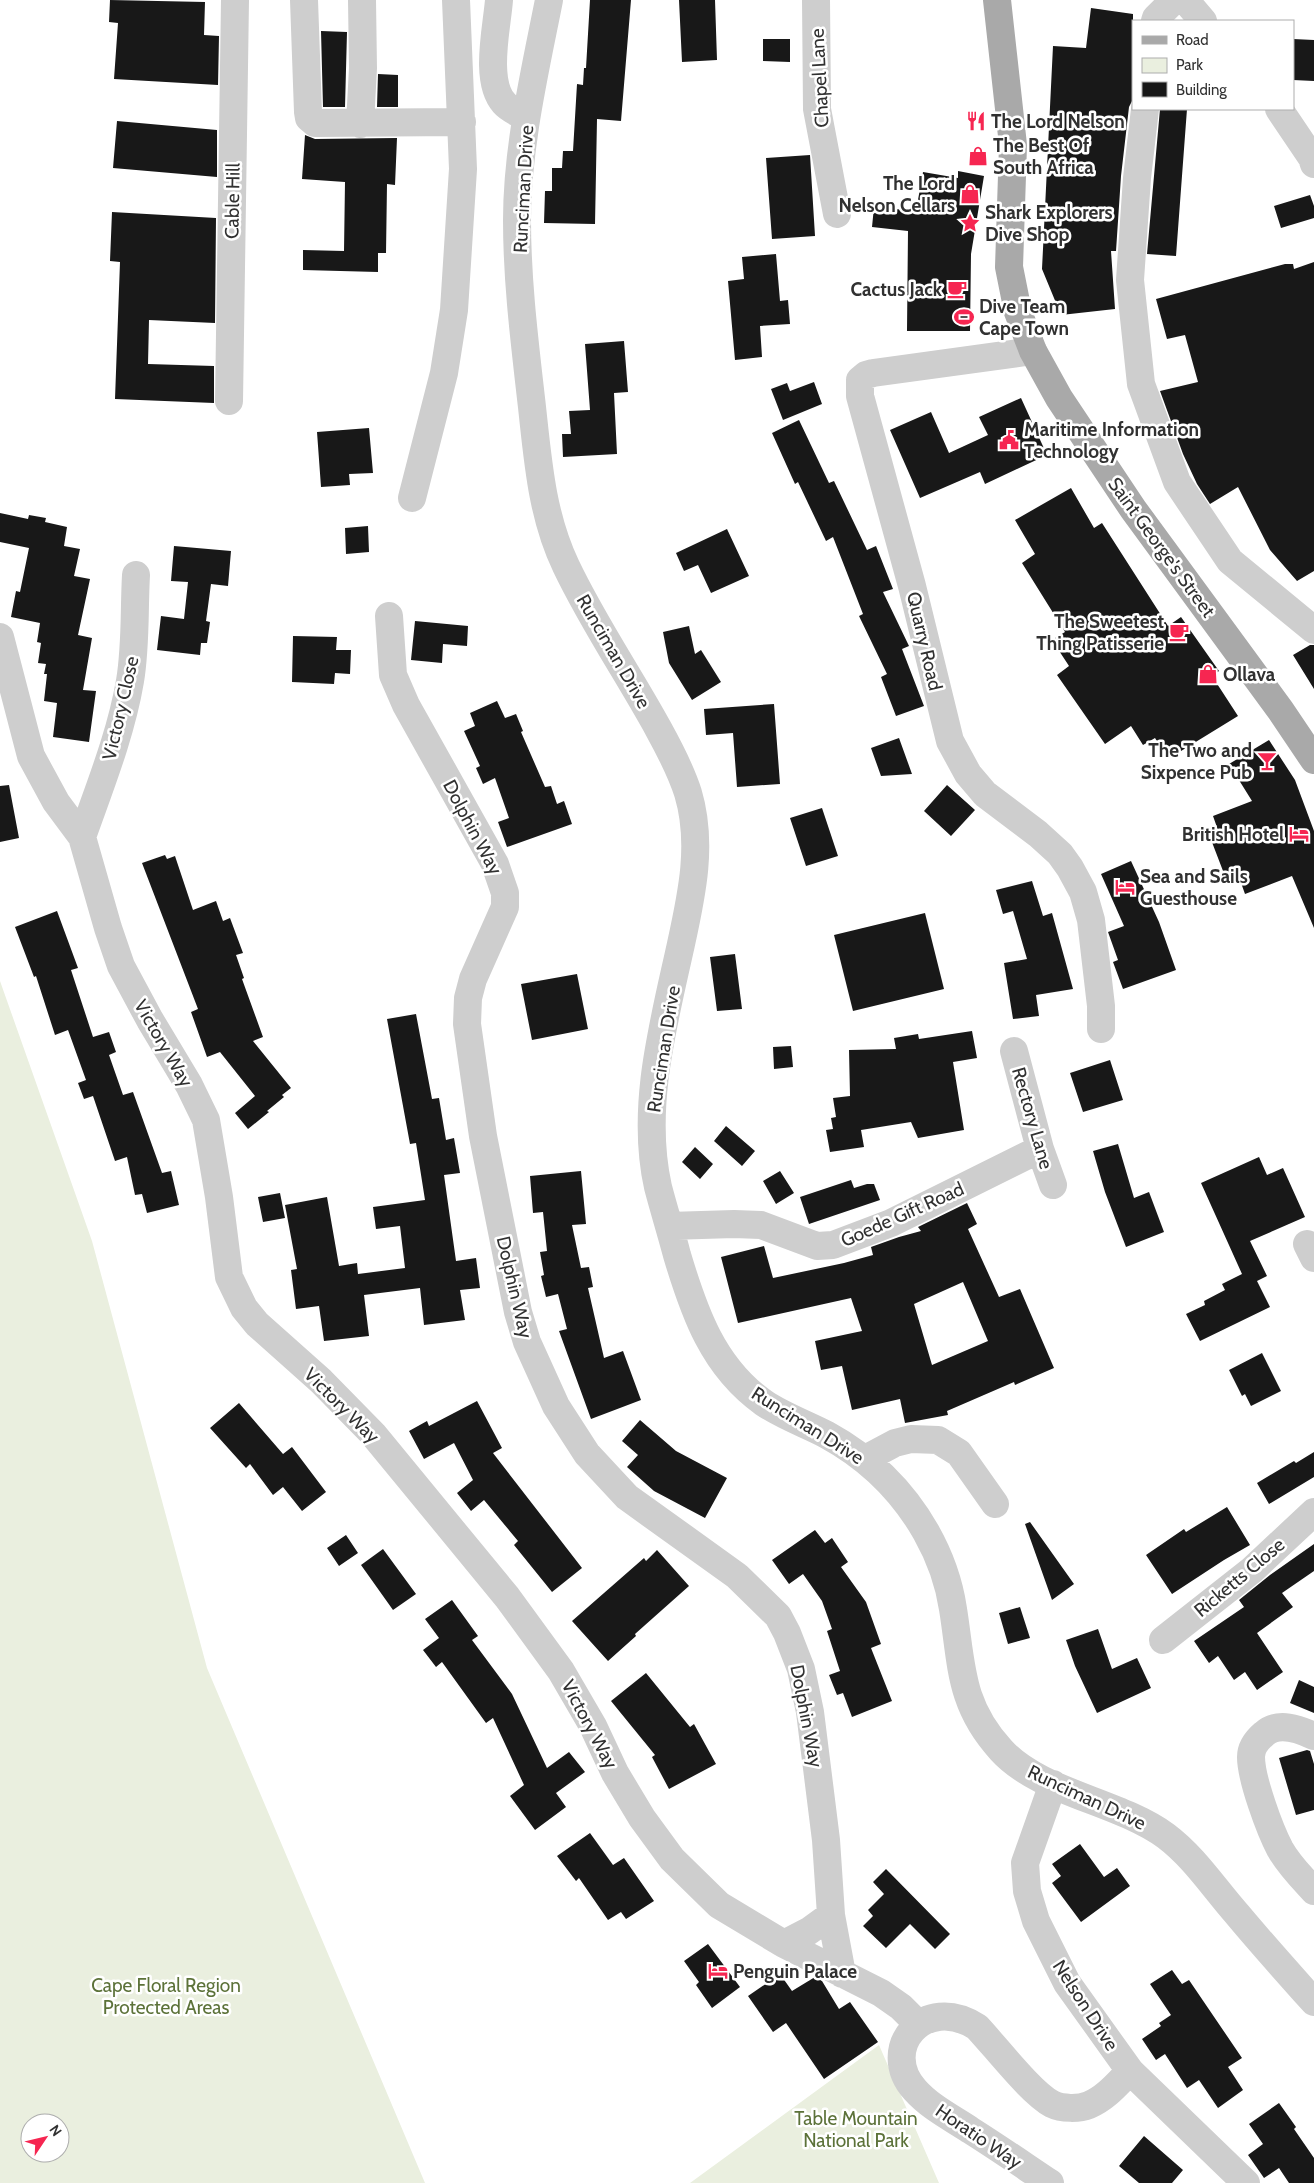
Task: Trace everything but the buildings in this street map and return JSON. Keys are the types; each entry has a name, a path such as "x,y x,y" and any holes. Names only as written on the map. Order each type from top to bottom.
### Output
{"main road":[{"name":"Saint George's Street","path":"997,0 1013,145 1009,266 1018,312 1033,351 1059,398 1133,509 1275,703 1314,760"}],"street":[{"name":"Cable Hill","path":"229,401 235,0"},
{"path":"304,0 309,118 315,124 462,122"},
{"path":"360,124 363,68 362,0"},
{"path":"412,498 444,373 454,310 463,169 456,0"},
{"path":"499,0 495,37 494,80 497,92 505,105 526,118"},
{"name":"Runciman Drive","path":"549,0 526,118 517,214 519,289 543,498 552,532 566,566 640,694 678,766 688,792 695,831 696,861 689,910 660,1049 653,1096 652,1143 657,1181 692,1306 710,1344 732,1374 763,1402 825,1434 865,1459 896,1488 929,1536 940,1561 953,1610 962,1681 970,1704 1000,1749 1011,1759 1053,1784 1140,1819 1166,1836 1197,1866 1314,2002"},
{"name":"Chapel Lane","path":"816,0 817,109 837,214"},
{"path":"1155,20 1174,0"},
{"path":"1185,0 1202,20"},
{"path":"1145,110 1137,178 1130,280 1141,384 1177,482 1230,561 1314,630"},
{"path":"1280,110 1312,158 1314,164"},
{"name":"Quarry Road","path":"1033,351 873,373 866,375 860,380 860,396 912,586 950,741 968,774 985,794 999,807 1038,834 1060,854 1083,892 1091,920 1101,1006 1101,1029"},
{"name":"Victory Close","path":"82,837 109,761 130,682 134,649 136,574"},
{"name":"Dolphin Way","path":"389,616 393,675 406,705 495,864 505,893 505,907 473,979 468,998 466,1024 483,1136 518,1312 527,1342 556,1406 587,1454 627,1497 738,1576 778,1616 787,1633 801,1669 810,1712 826,1840 831,1915 842,1974"},
{"name":"Victory Way","path":"0,637 32,756 49,790 82,837 121,966 150,1020 189,1085 206,1120 219,1197 229,1277 244,1308 257,1324 321,1380 373,1434 507,1597 562,1671 593,1726 615,1773 642,1818 672,1859 719,1905 784,1944 881,1993 901,2007 918,2024"},
{"name":"Rectory Lane","path":"1014,1051 1040,1149 1053,1186"},
{"name":"Goede Gift Road","path":"669,1226 761,1225 817,1246 833,1245 891,1223 1040,1149"},
{"path":"865,1459 894,1443 911,1440 938,1440 959,1453 995,1504"},
{"name":"Ricketts Close","path":"1163,1640 1252,1570 1314,1512"},
{"path":"1314,1736 1301,1730 1284,1727 1273,1728 1257,1740 1251,1757 1263,1807 1280,1848 1314,1891"},
{"name":"Nelson Drive","path":"1053,1784 1025,1863 1027,1892 1036,1921 1067,1983 1130,2070 1246,2183"},
{"path":"784,1944 809,1931 831,1915"},
{"path":"918,2024 941,2015 966,2020 977,2027 1035,2090 1052,2104 1064,2107 1079,2108 1100,2099 1130,2070"},
{"name":"Horatio Way","path":"918,2024 906,2040 902,2057 905,2072 914,2089 933,2106 1050,2183"}],"green space":[{"name":"Cape Floral Region Protected Areas","path":"0,981 92,1241 207,1668 425,2183 0,2183"},
{"name":"Table Mountain National Park","path":"879,2045 939,2183 690,2183"}],"place":[{"name":"The Lord Nelson","path":"976,121"},
{"name":"The Best Of South Africa","path":"978,156"},
{"name":"The Lord Nelson Cellars","path":"970,194"},
{"name":"Shark Explorers Dive Shop","path":"970,223"},
{"name":"Cactus Jack","path":"957,289"},
{"name":"Dive Team Cape Town","path":"964,317"},
{"name":"Maritime Information Technology","path":"1009,440"},
{"name":"The Sweetest Thing Patisserie","path":"1179,632"},
{"name":"Ollava","path":"1208,674"},
{"name":"The Two and Sixpence Pub","path":"1267,761"},
{"name":"British Hotel","path":"1299,834"},
{"name":"Sea and Sails Guesthouse","path":"1125,887"},
{"name":"Penguin Palace","path":"718,1971"}]}
